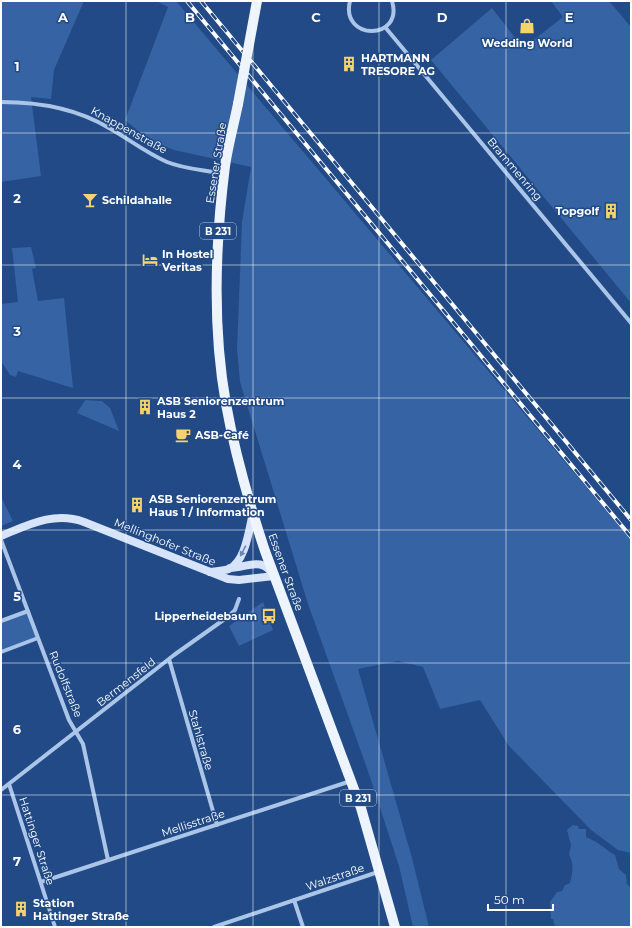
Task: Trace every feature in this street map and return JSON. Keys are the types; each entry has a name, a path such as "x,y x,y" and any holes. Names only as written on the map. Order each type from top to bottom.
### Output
{"main road":[{"name":"Essener Straße","path":"257,1 224,174 216,253 216,287 220,365 233,438 253,513 274,576 352,781 381,872 395,927"},
{"path":"230,568 245,549 253,513"},
{"name":"Mellinghofer Straße","path":"1,536 43,520 69,518 84,522 209,572 232,580 274,576 269,568 259,564 209,572"}],"street":[{"path":"350,1 350,17 357,26 371,31 380,30 385,27 392,17 392,1"},
{"name":"Brammenring","path":"385,27 631,323"},
{"name":"Knappenstraße","path":"1,102 40,104 79,113 109,128 167,162 224,174"},
{"name":"Rudolfstraße","path":"1,540 69,720 78,731 83,744 108,860"},
{"name":"Bermensfeld","path":"1,790 168,659 229,616 235,610 239,600"},
{"path":"1,621 28,611"},
{"path":"1,652 38,638"},
{"name":"Stahlstraße","path":"168,659 216,825"},
{"name":"Mellisstraße","path":"41,882 352,781"},
{"name":"Hattinger Straße","path":"9,784 55,927"},
{"name":"Walzstraße","path":"214,927 381,872"},
{"name":"Walzstraße","path":"294,900 303,927"}],"shaded area":[{"path":"1,1 84,1 54,70 51,99 31,97 41,176 1,182"},
{"path":"156,1 176,1 631,540 631,853 618,850 591,830 509,746 480,700 440,709 423,667 398,661 358,669 412,858 429,927 413,927 399,866 368,771 308,604 240,382 237,349 242,222 251,167 174,150 149,140 125,120 168,7"},
{"path":"551,1 609,1 631,27 631,303 431,60 492,8 523,48 563,17"},
{"path":"31,247 36,268 32,269 38,301 64,298 73,388 18,371 16,377 10,375 1,361 1,304 18,302 12,248"},
{"path":"85,400 102,401 110,408 119,431 77,413"},
{"path":"1,497 13,521 1,526"},
{"path":"263,602 273,630 239,646 229,626"},
{"path":"28,611 38,638 1,652 1,621"},
{"path":"573,825 578,826 579,829 586,829 586,837 615,855 619,869 626,875 627,884 631,888 631,927 555,927 553,919 551,919 550,902 557,892 562,891 565,885 570,883 572,875 572,861 569,854 571,845 567,830"}],"railway":[{"path":"187,1 631,537"},
{"path":"201,1 631,520"}],"place":[{"name":"Wedding World","path":"527,26"},
{"name":"HARTMANN TRESORE AG","path":"349,64"},
{"name":"Schildahalle","path":"90,200"},
{"name":"Topgolf","path":"611,211"},
{"name":"In Hostel Veritas","path":"150,260"},
{"name":"ASB Seniorenzentrum Haus 2","path":"145,407"},
{"name":"ASB-Café","path":"183,435"},
{"name":"ASB Seniorenzentrum Haus 1 / Information","path":"137,505"},
{"name":"Lipperheidebaum","path":"269,616"},
{"name":"Station Hattinger Straße","path":"21,909"}]}
